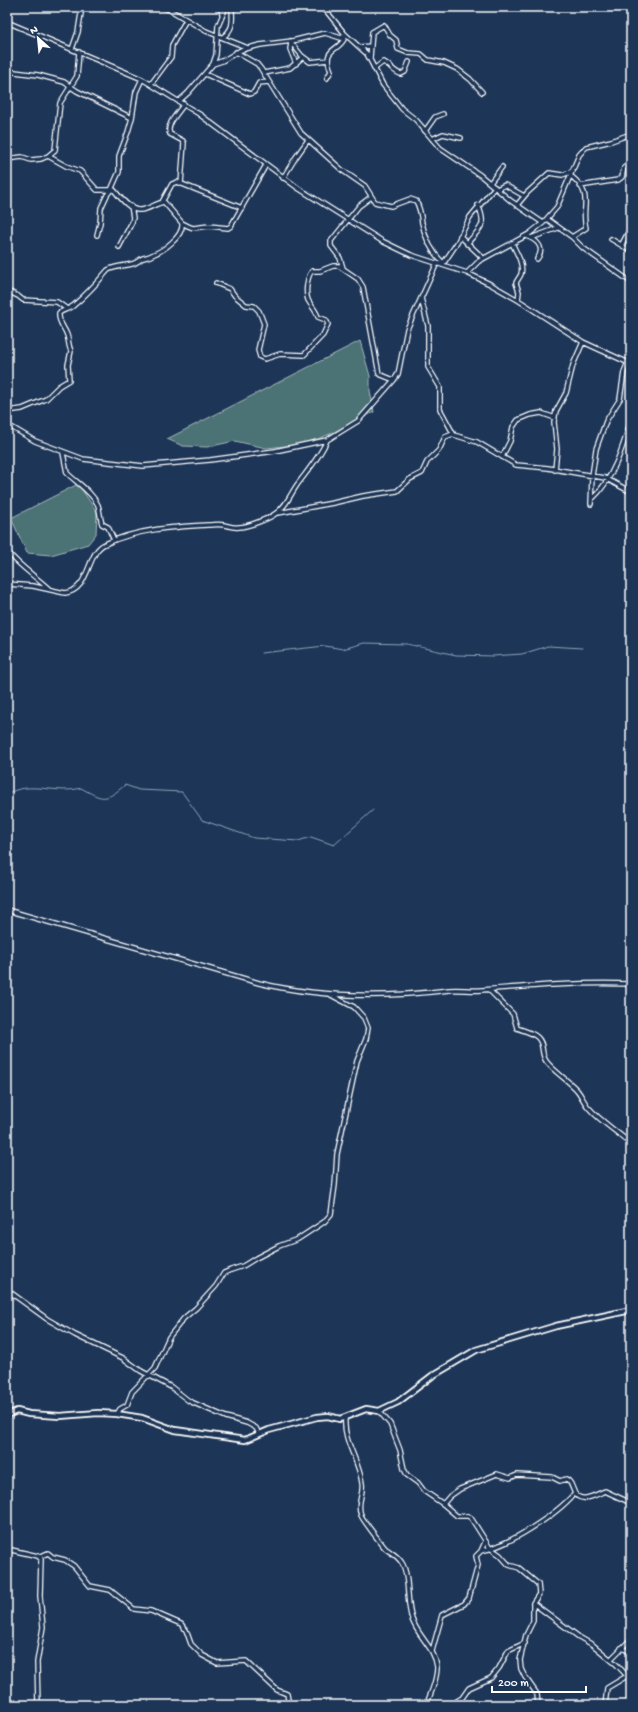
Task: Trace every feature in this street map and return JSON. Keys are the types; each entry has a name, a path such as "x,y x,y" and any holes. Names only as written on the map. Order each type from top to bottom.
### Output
{"street":[{"path":"72,49 78,32 82,7"},
{"path":"161,7 170,10 206,31 217,34 249,48"},
{"path":"220,7 222,14"},
{"path":"179,101 188,93 198,79 205,74 213,64 216,55 217,34 222,14 226,7 232,13"},
{"path":"223,37 233,26 232,7"},
{"path":"323,7 346,36 360,47 370,60 383,85 402,109 415,118 440,148 543,223"},
{"path":"151,84 171,57 171,46 186,20"},
{"path":"7,22 142,79 184,104 283,178 347,220 393,247 467,273 518,300 583,342 629,363 624,372 620,400 606,421 598,442 592,476 591,504"},
{"path":"370,60 372,32 384,25 391,36 396,40 398,49 408,53 421,54 428,60 444,63 457,69 470,79 482,92"},
{"path":"213,64 222,61 236,52 249,48 290,42 325,33 334,36 346,36"},
{"path":"327,78 332,71 328,60 332,50 342,43 346,36"},
{"path":"290,42 303,57 310,62 328,60"},
{"path":"290,42 290,49 296,64"},
{"path":"360,47 371,46"},
{"path":"56,161 55,150 60,103 79,70 79,52"},
{"path":"236,52 257,64 285,105 292,121 308,140 342,170 365,186 375,202 387,206 396,205 410,199 416,201 420,209 425,233 431,248 443,264"},
{"path":"264,73 286,70 296,64 303,57"},
{"path":"374,69 383,62 401,74 405,72 409,62"},
{"path":"7,71 42,76 64,82 132,118"},
{"path":"205,74 250,94 254,92 259,83 269,82"},
{"path":"97,235 100,223 101,208 112,189 120,169 119,156 132,118 136,92 142,79"},
{"path":"181,184 184,143 170,134 169,128 184,104"},
{"path":"425,131 435,117 443,114"},
{"path":"432,139 443,134 461,138"},
{"path":"467,273 474,264 526,236 547,219 557,206 579,155 586,147 612,141 631,134"},
{"path":"283,178 308,140"},
{"path":"7,160 22,157 32,160 41,160 55,150"},
{"path":"48,156 56,161 80,170 97,190 112,189 116,191 121,199 131,206 141,210 162,202 172,184 177,182 242,208"},
{"path":"580,186 618,180 622,177 623,169 628,165"},
{"path":"162,202 165,203 182,223 193,228 209,226 230,228 266,166"},
{"path":"490,183 502,167"},
{"path":"517,205 524,196 550,173 562,175 573,171"},
{"path":"571,176 580,186 586,199 584,219 586,228 583,232 572,237"},
{"path":"443,264 478,205 496,188 505,185 524,196"},
{"path":"371,197 359,206 336,233 330,244 341,266 358,279 363,287 376,353 378,372 380,375 394,380"},
{"path":"466,244 482,227 482,216 478,205"},
{"path":"119,247 132,222 133,218 131,206"},
{"path":"622,244 631,226 629,220 631,214"},
{"path":"547,219 572,237 583,248 630,281"},
{"path":"7,411 22,409 46,399 59,386 69,380 68,365 71,351 68,345 67,334 60,323 58,316 61,311 73,306 76,302 82,299 85,294 97,285 110,269 135,263 168,246 181,232 183,228 182,223"},
{"path":"531,238 559,228"},
{"path":"460,236 466,244 483,258"},
{"path":"526,236 536,241 541,249 541,254 537,259"},
{"path":"611,239 622,244 631,251"},
{"path":"512,243 522,269 521,275 516,283 519,292 518,300"},
{"path":"7,418 8,427 63,453 83,459 130,466 154,466 194,462 275,451 327,440 358,421 398,374 407,329 437,263"},
{"path":"216,283 230,289 235,296 246,305 254,306 259,310 264,324 258,350 260,357 265,359 280,354 304,355 323,335 328,324 326,320 318,317 317,312 308,300 307,294 309,274 314,270 320,271 333,266 341,266"},
{"path":"7,292 18,296 23,300 57,302 67,309"},
{"path":"421,298 428,326 428,367 440,388 440,409 453,434 457,437 477,442 512,464 608,479 631,492"},
{"path":"555,470 557,456 553,426 556,411 566,393 573,365 583,342"},
{"path":"502,457 510,441 513,427 518,420 530,415 541,413 555,418"},
{"path":"592,499 600,491 608,479 621,451 631,420"},
{"path":"7,584 33,586 65,593 70,592 77,588 88,571 98,548 114,540 164,528 223,525 242,527 277,513 363,496 397,491 410,479 422,473 427,462 438,450 445,437 453,434"},
{"path":"277,513 284,506 297,485 318,458 327,440"},
{"path":"63,453 67,473 80,483 94,499 98,506 102,524 109,528 114,540"},
{"path":"7,551 16,562 50,590"},
{"path":"7,910 259,983 329,994 366,996 428,993 450,990 489,990 581,984 631,984"},
{"path":"489,990 513,1014 517,1028 531,1033 538,1038 542,1044 542,1055 547,1062 578,1091 588,1108 603,1123 614,1128 631,1144"},
{"path":"117,1414 120,1409 127,1405 132,1392 156,1368 169,1337 184,1318 200,1304 216,1286 224,1273 243,1266 279,1246 298,1240 324,1222 331,1214 337,1154 357,1061 366,1039 368,1028 364,1018 354,1007 329,994"},
{"path":"7,1290 47,1319 71,1333 123,1358 197,1405 226,1417 252,1425 259,1434"},
{"path":"7,1415 17,1411 29,1414 60,1416 98,1412 142,1418 175,1430 245,1440 284,1425 317,1417 328,1416 336,1419 345,1419 366,1409 379,1411 398,1402 432,1376 476,1350 556,1326 631,1310"},
{"path":"379,1411 390,1424 400,1450 404,1469 407,1475 418,1483 424,1491 458,1516 468,1516 471,1518 490,1548 500,1555 509,1565 519,1568 538,1584 539,1594 534,1603 533,1621 526,1635 520,1660 521,1669 537,1694 538,1705"},
{"path":"345,1419 346,1435 362,1483 362,1494 358,1504 361,1516 386,1549 394,1554 403,1564 411,1617 416,1629 432,1651 437,1671 433,1689 426,1705"},
{"path":"443,1504 450,1496 460,1489 495,1474 510,1478 517,1475 552,1477 560,1481 566,1479 571,1482 574,1494 583,1499 605,1491 631,1503"},
{"path":"481,1551 513,1539 541,1522 568,1502 574,1494"},
{"path":"432,1651 442,1615 464,1604 469,1598 478,1565 476,1556 481,1551 485,1542"},
{"path":"7,1549 39,1557 48,1553 55,1558 65,1560 77,1568 90,1586 110,1590 134,1608 151,1611 181,1624 186,1630 192,1644 199,1653 216,1663 240,1660 248,1662 277,1690 287,1694 288,1700 284,1705"},
{"path":"38,1705 37,1662 43,1627 40,1584 41,1561 39,1557"},
{"path":"534,1603 611,1659 631,1680"},
{"path":"611,1659 631,1639"},
{"path":"450,1705 462,1698 469,1688 491,1678 499,1668 508,1651 525,1644"},
{"path":"621,1648 631,1652"},
{"path":"604,1705 607,1688 627,1676"}],"green space":[{"path":"360,341 370,376 370,391 374,412 313,441 295,445 266,448 235,441 207,447 183,446 167,439"},
{"path":"78,484 97,512 96,534 88,544 51,555 27,553 11,518"}],"waterway":[{"path":"261,653 325,646 343,649 364,643 407,644 456,655 493,656 522,654 548,646 582,648"},
{"path":"7,794 25,788 63,790 81,788 99,797 108,797 125,785 139,790 182,792 202,820 254,838 298,841 311,837 334,845 373,810"}]}
